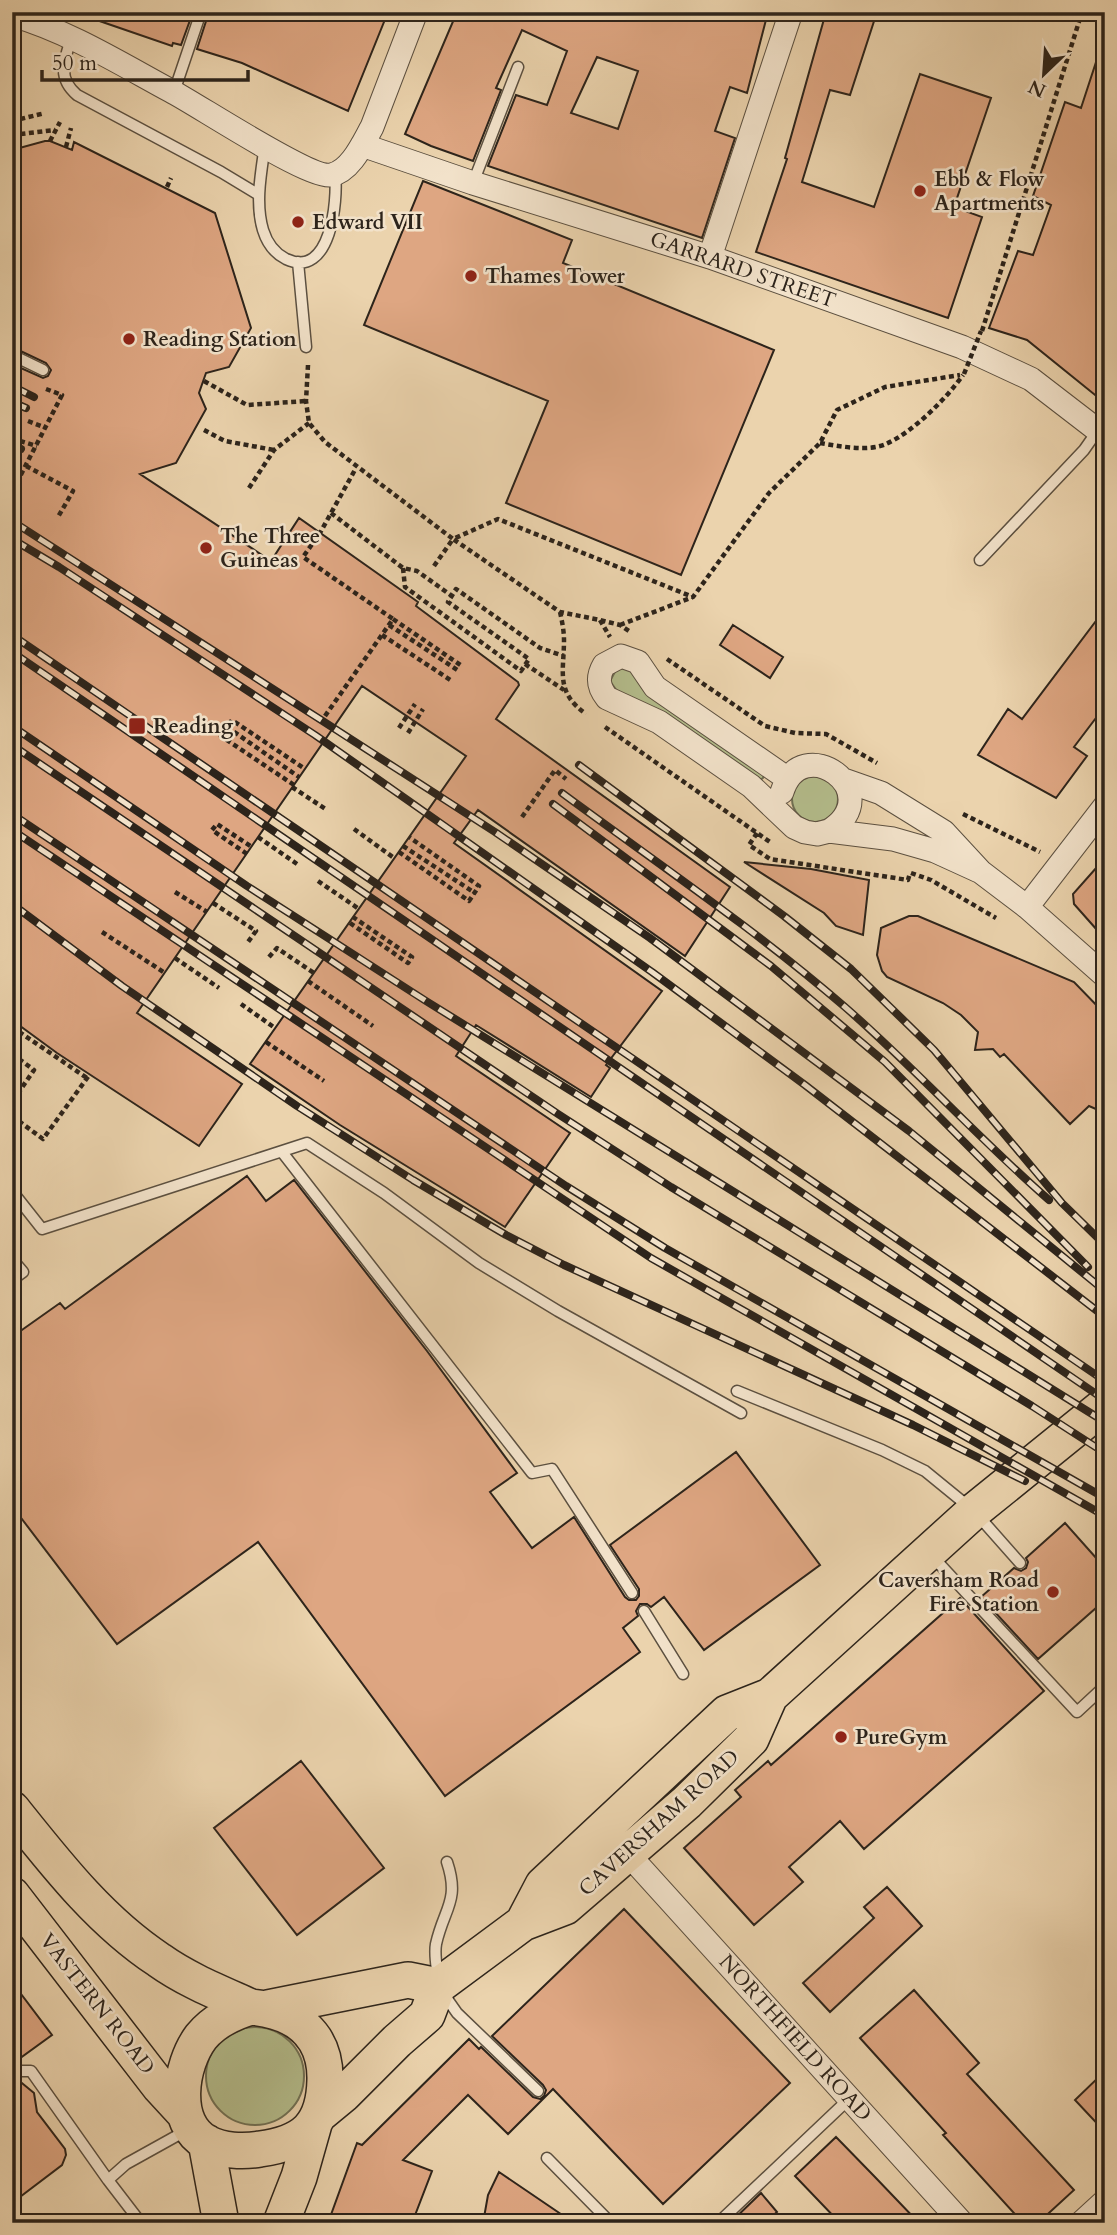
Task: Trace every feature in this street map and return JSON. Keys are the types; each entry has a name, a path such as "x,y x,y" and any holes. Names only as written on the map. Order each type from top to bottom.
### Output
{"main road":[{"name":"CAVERSHAM ROAD","path":"523,1923 542,1885 727,1713 770,1696 974,1511 1105,1405"},
{"name":"CAVERSHAM ROAD","path":"317,2119 397,2040 427,2015 438,1986 523,1923 565,1907 687,1802 751,1738 770,1696"},
{"path":"12,1809 55,1863 128,1938 160,1962 194,1981 306,2028 318,2042 325,2071 317,2119 281,2223"},
{"name":"VASTERN ROAD","path":"12,1895 194,2127"},
{"path":"221,2223 194,2127 184,2077 190,2055 202,2037 230,2013 408,1980 438,1986"},
{"path":"194,2127 233,2150 251,2151 270,2148 301,2135 317,2119"}],"street":[{"path":"12,15 71,39 174,92 316,173 328,175 344,168 372,127 416,12"},
{"path":"709,257 791,12"},
{"name":"GARRARD STREET","path":"362,145 709,257 971,351 1031,379 1101,433"},
{"path":"786,818 781,807 781,795 788,779 802,768 825,766 844,780 849,792 849,804 839,825 817,834 794,827 751,786 659,722 607,698 601,691 599,682 604,664 621,656 638,662 655,687 788,779"},
{"path":"844,780 881,793 944,832 981,872 1027,907 1105,976"},
{"path":"1027,907 1105,806"},
{"path":"829,831 893,839 935,851 981,872"},
{"name":"NORTHFIELD ROAD","path":"628,1854 961,2223"},
{"path":"1081,2223 1105,2201"}],"lane":[{"path":"174,92 201,12"},
{"path":"71,39 63,75 69,88 77,95 259,195"},
{"path":"473,183 518,66"},
{"path":"264,145 259,195 260,215 267,242 280,255 298,262 319,253 330,231 337,193 335,174"},
{"path":"298,262 306,347"},
{"path":"12,355 43,370"},
{"path":"980,560 1101,433"},
{"path":"12,1191 42,1229 307,1143 384,1193 490,1270 741,1413"},
{"path":"282,1152 532,1473 552,1469 632,1593"},
{"path":"12,1259 23,1272 12,1280"},
{"path":"737,1391 882,1450 925,1471 974,1511 1020,1563"},
{"path":"928,1552 1077,1712 1105,1686"},
{"path":"645,1611 683,1674"},
{"path":"447,1862 454,1882 451,1901 435,1947 438,1986 457,2013 538,2091"},
{"path":"12,2073 31,2071 141,2223"},
{"path":"718,2223 850,2098"},
{"path":"108,2180 126,2165 194,2127"},
{"path":"547,2158 611,2223"}],"path":[{"path":"820,443 848,448 884,445 914,426 964,374 981,331 1082,12"},
{"path":"12,121 46,113"},
{"path":"51,141 60,122"},
{"path":"66,147 71,128"},
{"path":"12,135 55,130"},
{"path":"167,187 171,178"},
{"path":"620,625 693,597 769,493 820,443 837,410 885,387 964,374"},
{"path":"309,375 306,401 309,422 325,442 453,540 560,612 600,620"},
{"path":"204,381 247,405 306,401"},
{"path":"13,489 62,395 42,387"},
{"path":"28,421 46,428"},
{"path":"249,488 274,450 309,422"},
{"path":"204,430 225,441 274,450"},
{"path":"20,441 37,446"},
{"path":"26,466 72,491 58,517"},
{"path":"356,468 303,557 463,666"},
{"path":"331,513 403,568 417,571 452,596"},
{"path":"434,566 453,540 498,519 693,597"},
{"path":"403,568 405,587 521,671 529,659 448,602 456,589 540,648 564,656"},
{"path":"560,612 564,636"},
{"path":"325,716 393,619"},
{"path":"389,625 459,671"},
{"path":"382,635 452,681"},
{"path":"525,664 565,690"},
{"path":"399,728 415,704"},
{"path":"408,733 423,709"},
{"path":"304,769 232,720 221,736 327,810"},
{"path":"227,727 299,777"},
{"path":"522,817 555,770 566,779"},
{"path":"247,854 212,830 217,824 252,847"},
{"path":"354,829 394,858"},
{"path":"757,833 749,845 770,859 908,880 910,873"},
{"path":"258,837 297,864"},
{"path":"398,852 469,901 479,886 409,837"},
{"path":"403,846 475,892"},
{"path":"318,881 359,909"},
{"path":"175,892 207,912"},
{"path":"213,903 257,931 248,942"},
{"path":"350,923 408,963 412,957 353,917"},
{"path":"102,932 165,973"},
{"path":"270,957 277,948 314,973"},
{"path":"175,958 219,988"},
{"path":"308,981 373,1026"},
{"path":"241,1004 275,1028"},
{"path":"12,1027 89,1076 43,1139 12,1116"},
{"path":"266,1042 324,1081"},
{"path":"12,1054 34,1070 12,1102"}],"green space":[{"path":"628,669 764,774 763,778 760,780 617,691 610,681 616,670"},
{"path":"815,776 831,783 838,799 831,815 815,822 799,815 792,799 799,783"},
{"path":"255,2027 274,2030 290,2041 301,2057 304,2076 301,2095 290,2111 274,2122 255,2125 236,2122 220,2111 209,2095 206,2076 209,2057 220,2041 236,2030"}],"building":[{"path":"86,12 193,12 181,45 173,43 172,46 85,16"},
{"path":"209,12 388,12 348,111 242,63 197,49"},
{"path":"457,12 768,12 747,93 730,87 715,131 735,138 702,238 488,166 516,95 547,105 567,51 522,30 496,88 501,90 473,161 405,134","holes":["597,57 638,71 618,129 571,113"]},
{"name":"Ebb & Flow Apartments","path":"826,12 877,12 850,95 830,90 802,182 874,207 920,74 991,98 954,207 982,217 948,318 756,252 787,159 785,158"},
{"name":"Ebb & Flow Apartments","path":"1100,50 1105,51 1105,403 1027,340 989,328 1018,251 1033,255 1051,205 1033,196 1065,102 1081,108"},
{"path":"45,141 72,150 74,142 215,213 251,328 229,367 206,373 199,393 206,409 176,463 140,474 271,561 299,518 418,602 416,606 518,682 519,685 496,719 730,887 685,956 478,810 454,843 662,991 606,1065 610,1068 591,1097 476,1025 456,1056 570,1133 505,1227 340,1125 250,1064 466,756 362,686 137,1013 242,1084 199,1146 57,1053 12,1020 12,364 43,378 48,376 51,370 46,363 12,347 12,150"},
{"path":"423,181 572,240 563,263 774,350 681,575 506,503 548,401 364,325"},
{"path":"1105,609 1105,706 1074,747 1087,756 1056,798 978,755 1008,709 1022,719"},
{"path":"733,625 783,657 770,678 720,645"},
{"path":"1105,858 1105,939 1074,904 1073,894"},
{"path":"744,862 811,869 869,880 863,935 836,926 824,913"},
{"path":"909,916 918,916 1074,982 1105,1014 1105,1113 1089,1106 1070,1124 1004,1054 1000,1057 993,1049 975,1050 978,1032 961,1015 943,1003 887,977 877,955 881,928"},
{"path":"247,1176 266,1201 294,1180 427,1351 517,1473 490,1492 532,1548 574,1517 625,1597 636,1600 639,1589 610,1545 736,1452 820,1565 704,1650 664,1597 651,1607 640,1604 636,1611 638,1616 623,1628 640,1652 445,1796 258,1542 117,1644 12,1506 12,1337 60,1303 65,1309"},
{"name":"Caversham Road Fire Station","path":"1065,1523 1105,1568 1105,1600 1038,1659 981,1597 1014,1568 1021,1571 1026,1568 1026,1558"},
{"path":"960,1598 1044,1691 864,1849 840,1821 789,1867 803,1882 754,1925 684,1848 741,1797 735,1790 768,1761 771,1765"},
{"path":"301,1761 384,1868 297,1935 214,1828"},
{"path":"887,1887 922,1926 830,2012 803,1983 874,1918 864,1907"},
{"path":"624,1909 790,2083 663,2204 553,2089 508,2134 468,2095 403,2160 432,2171 412,2223 328,2223 357,2143 362,2145 469,2039 479,2049 481,2047 533,2097 540,2099 544,2096 546,2090 543,2085 492,2036"},
{"path":"12,1982 52,2035 12,2064"},
{"path":"914,1990 979,2063 967,2074 1074,2190 1038,2223 1023,2223 860,2038"},
{"path":"1105,2071 1105,2132 1075,2100"},
{"path":"17,2079 34,2093 37,2112 65,2149 66,2155 62,2165 12,2203 12,2081"},
{"path":"836,2137 919,2223 840,2223 795,2176"},
{"path":"499,2172 574,2223 483,2223 488,2195"},
{"path":"761,2193 777,2212 765,2223 730,2223"}],"railway":[{"path":"12,386 34,397"},
{"path":"12,402 26,408"},
{"path":"12,445 21,449"},
{"path":"12,521 495,832 650,938 909,1131 1105,1291"},
{"path":"12,539 315,735 652,972 805,1085 1105,1317"},
{"path":"12,635 1105,1381"},
{"path":"12,652 1105,1400"},
{"path":"12,726 247,886 426,1001 1105,1422"},
{"path":"12,745 558,1114 671,1187 1105,1453"},
{"path":"579,765 784,916 851,969 934,1050 1062,1203 1105,1245"},
{"path":"562,793 741,924 845,1007 1049,1200"},
{"path":"553,804 771,966 885,1062 1088,1267"},
{"path":"12,814 566,1186 665,1248 1105,1498"},
{"path":"12,830 651,1258 1105,1516"},
{"path":"12,904 122,986 297,1106 506,1235 564,1265 913,1425 1025,1481"}],"place":[{"name":"Ebb & Flow Apartments","path":"920,191"},
{"name":"Edward VII","path":"298,222"},
{"name":"Thames Tower","path":"471,276"},
{"name":"Reading Station","path":"129,339"},
{"name":"The Three Guineas","path":"206,548"},
{"name":"Reading","path":"137,726"},
{"name":"Caversham Road Fire Station","path":"1053,1592"},
{"name":"PureGym","path":"841,1737"}]}
